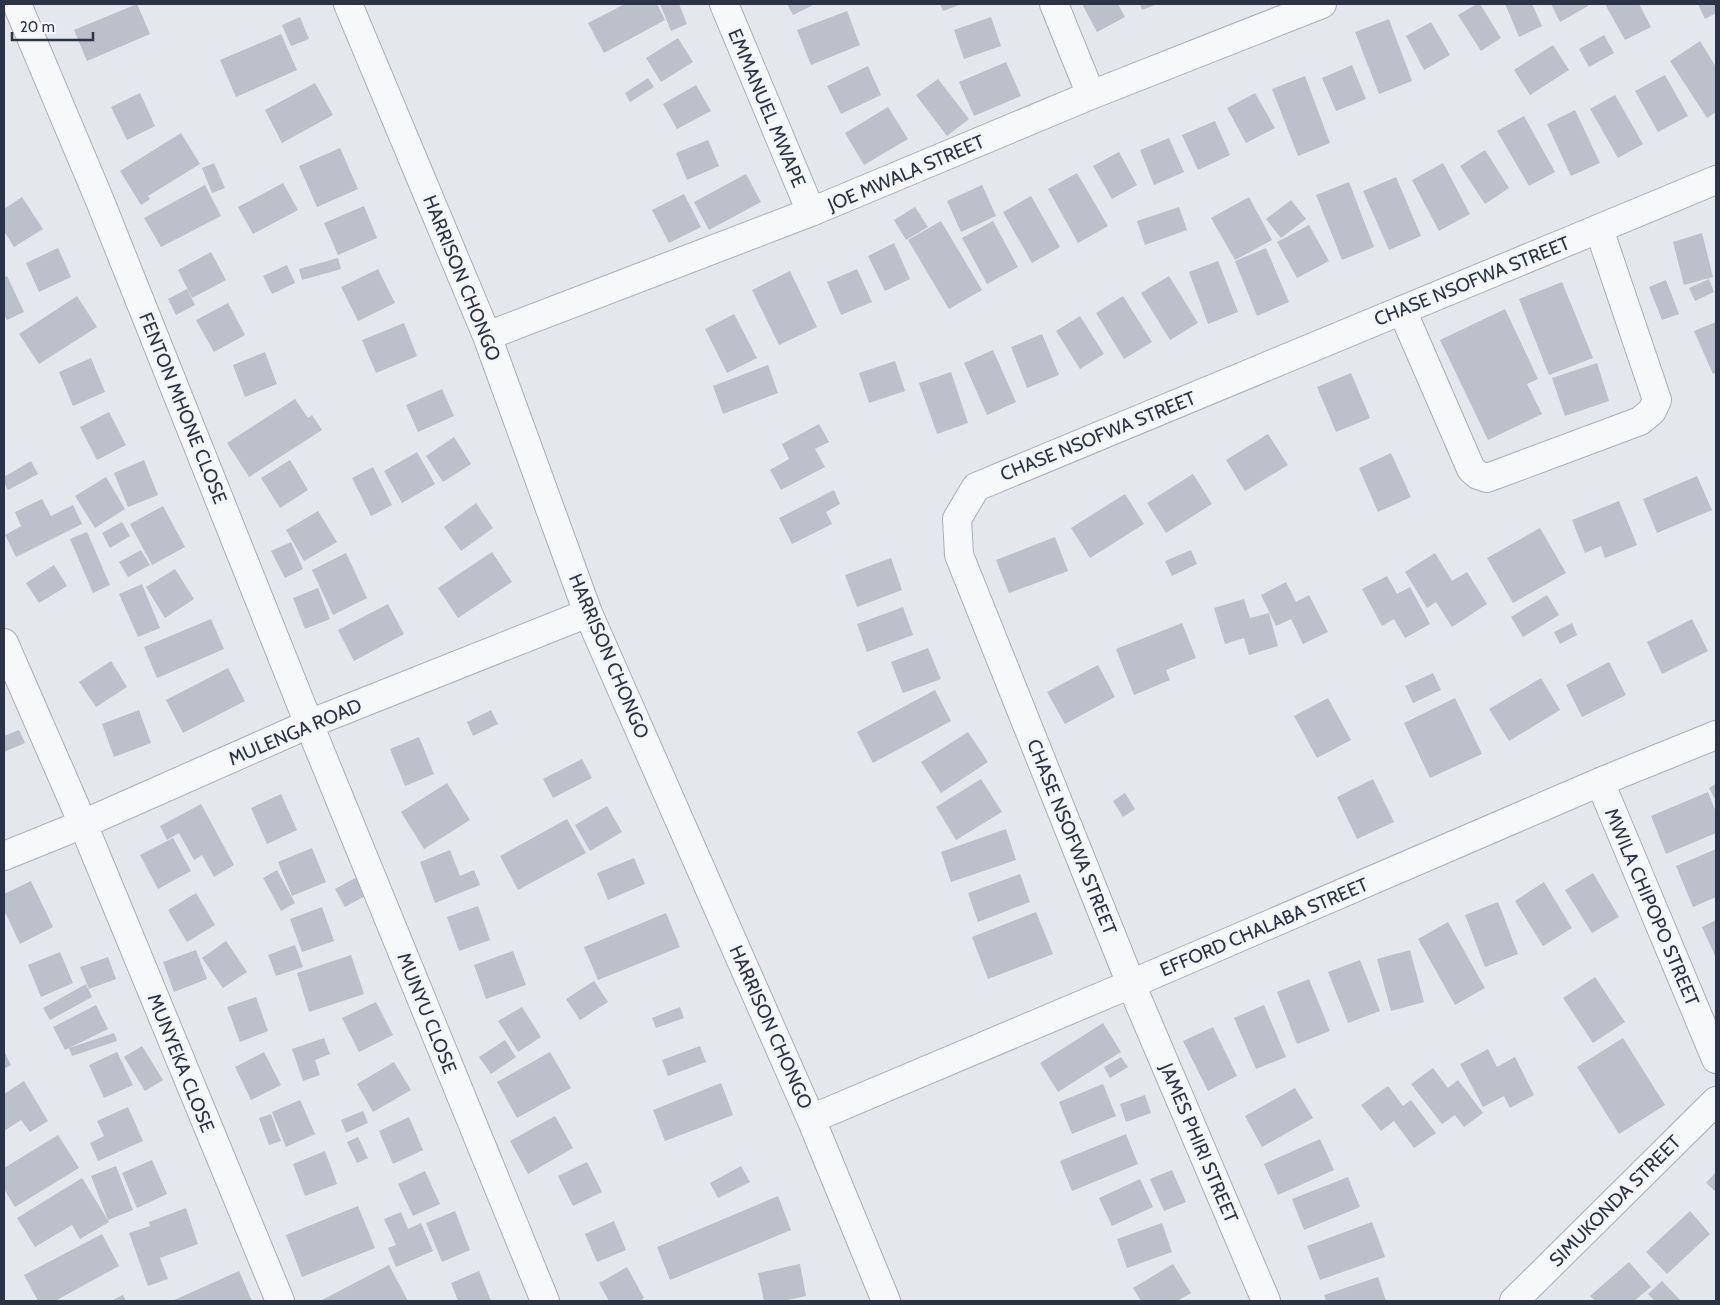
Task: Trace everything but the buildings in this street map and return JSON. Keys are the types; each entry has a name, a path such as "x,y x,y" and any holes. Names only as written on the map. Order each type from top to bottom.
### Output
{"street":[{"name":"FENTON MHONE CLOSE","path":"17,4 103,210 309,724"},
{"name":"HARRISON CHONGO","path":"348,4 487,336 588,613 811,1119 886,1301"},
{"name":"EMMANUEL MWAPE","path":"724,4 811,212"},
{"path":"1054,4 1091,95"},
{"name":"JOE MWALA STREET","path":"487,336 811,212 1091,95 1322,4"},
{"name":"CHASE NSOFWA STREET","path":"1131,984 959,555 956,518 976,486 1716,180"},
{"path":"1402,310 1471,469 1478,474 1487,478 1640,420 1652,411 1657,400 1599,229"},
{"name":"MULENGA ROAD","path":"4,856 83,824 309,724 588,613"},
{"name":"MUNYEKA CLOSE","path":"4,643 83,824 280,1301"},
{"name":"MUNYU CLOSE","path":"309,724 544,1301"},
{"name":"EFFORD CHALABA STREET","path":"811,1119 1131,984 1600,782 1716,735"},
{"name":"MWILA CHIPOPO STREET","path":"1600,782 1716,1059"},
{"name":"JAMES PHIRI STREET","path":"1131,984 1266,1301"},
{"name":"SIMUKONDA STREET","path":"1514,1301 1716,1102"}]}
